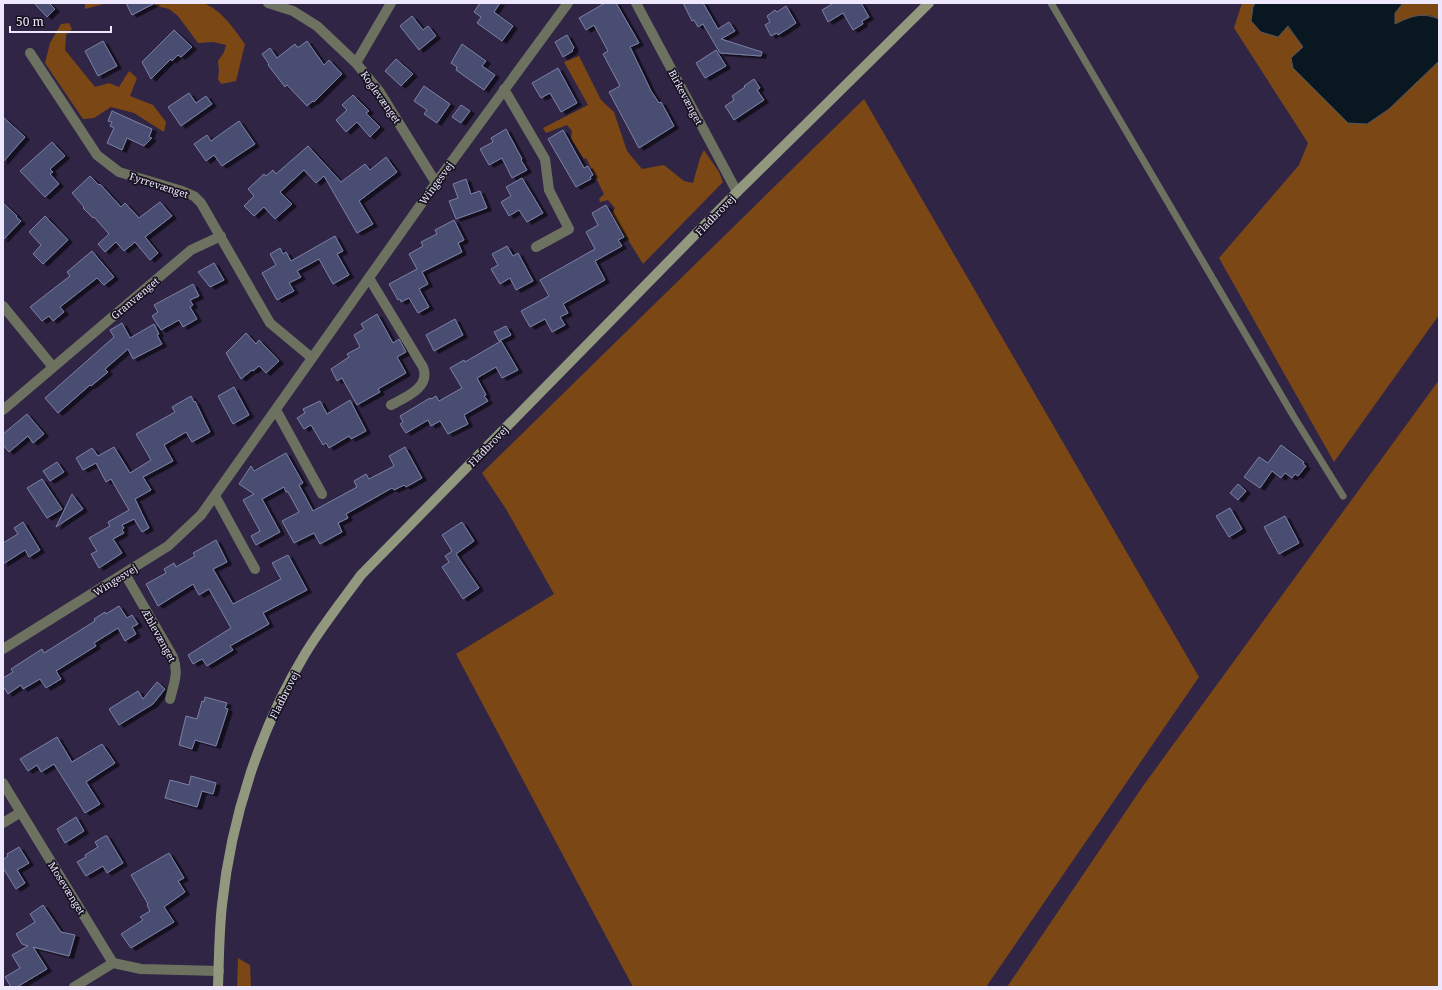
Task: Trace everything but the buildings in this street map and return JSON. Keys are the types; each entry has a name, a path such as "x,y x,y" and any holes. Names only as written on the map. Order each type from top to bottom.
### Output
{"main road":[{"name":"Fladbrovej","path":"218,987 222,905 234,832 266,731 284,692 331,614 362,575 737,192 929,3"}],"street":[{"name":"Koglevænget","path":"268,3 293,11 317,26 356,63 379,91 436,183"},
{"path":"356,63 391,3"},
{"name":"Wingesvej","path":"3,649 168,546 201,515 436,183 568,3"},
{"name":"Birkevænget","path":"636,3 737,192"},
{"name":"Fyrrevænget","path":"30,53 97,155 119,172 182,191 194,196 201,203 270,323 312,358"},
{"path":"504,89 545,159 549,190 569,228 536,247"},
{"name":"Granvænget","path":"3,410 191,250 221,236"},
{"path":"369,278 425,372 421,386 410,395 391,405"},
{"path":"3,306 53,367"},
{"path":"276,410 322,494"},
{"path":"215,496 255,569"},
{"name":"Æblevænget","path":"125,574 176,664 177,672 170,699"},
{"name":"Mosevænget","path":"3,783 113,963"},
{"path":"3,823 21,812"},
{"path":"74,987 113,963 141,969 219,971"}],"lane":[{"path":"1051,3 1294,417 1343,496"}],"shaded area":[{"path":"199,2 210,6 222,15 245,44 236,81 221,84 218,79 218,61 224,52 226,45 213,42 198,43 178,16 169,9 156,6 154,3"},
{"path":"85,3 107,3 85,9"},
{"path":"1242,3 1255,3 1253,7 1287,26 1367,124 1389,109 1439,61 1439,315 1334,462 1219,258 1299,165 1308,143 1234,28"},
{"path":"1403,3 1439,3 1439,19 1429,15 1395,24 1395,13"},
{"path":"69,23 72,29 66,35 65,50 95,87 109,83 119,87 129,71 137,78 130,96 153,105 166,122 164,132 134,113 111,107 94,118 83,119 45,63 50,43 61,24"},
{"path":"579,56 601,100 614,112 627,151 642,169 664,165 684,181 693,183 700,158 704,150 719,172 723,182 643,264 612,214 615,208 608,200 600,202 599,199 604,194 586,158 584,159 571,139 572,131 567,125 546,133 543,128 588,105 564,62"},
{"path":"864,99 1199,677 986,987 633,987 456,654 554,594 506,509 482,473"},
{"path":"1439,380 1439,987 1007,987 1143,786"},
{"path":"238,958 250,965 251,987 237,987"}],"water":[{"path":"1255,3 1403,3 1395,13 1395,24 1406,19 1422,15 1439,19 1439,61 1389,109 1367,124 1348,123 1293,68 1291,58 1303,47 1288,26 1278,37 1261,32 1251,21"}]}
